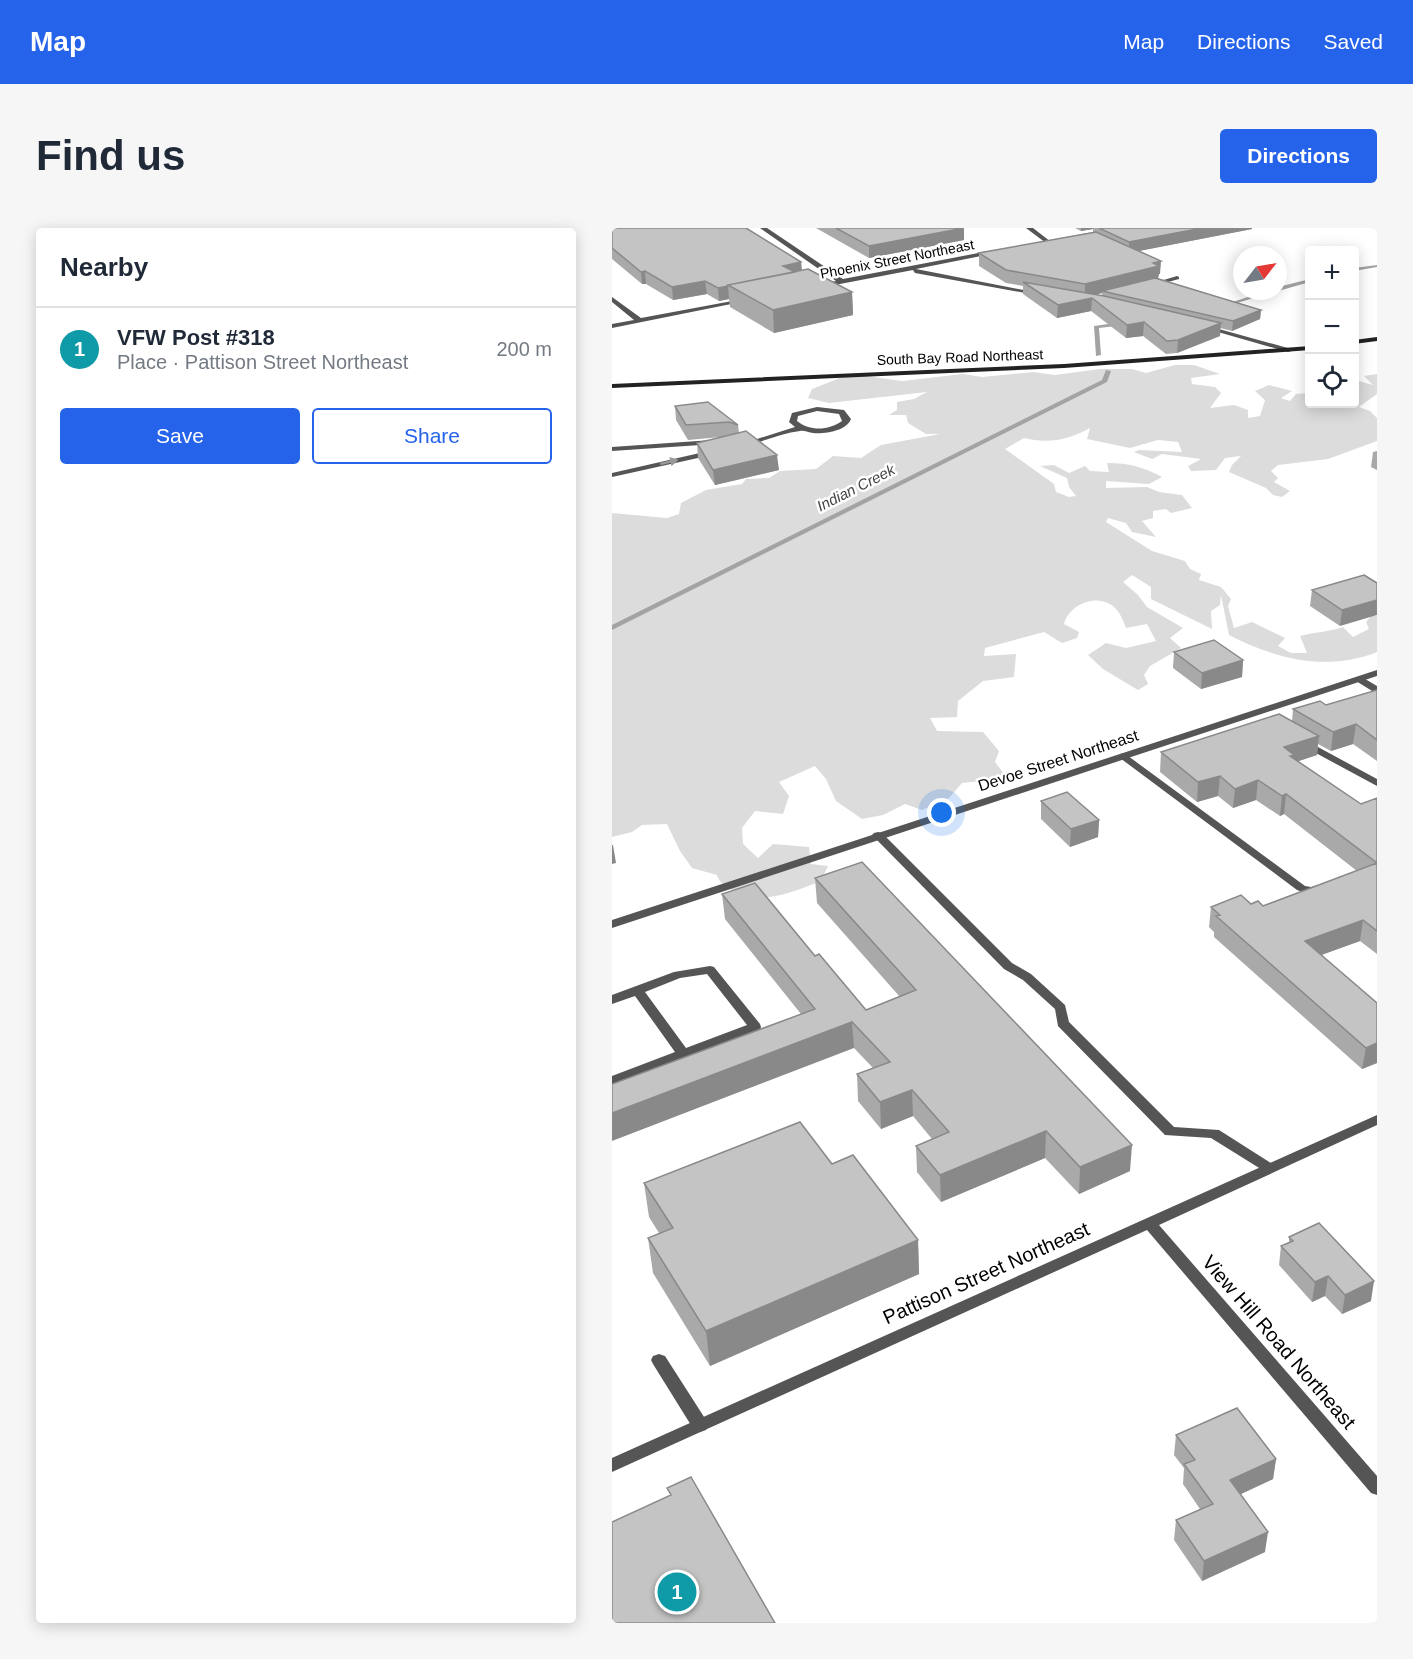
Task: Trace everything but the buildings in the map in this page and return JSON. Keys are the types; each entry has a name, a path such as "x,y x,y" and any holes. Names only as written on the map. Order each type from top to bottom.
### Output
{"street":[{"path":"763,228 842,282"},
{"path":"1029,228 1048,242"},
{"path":"1036,244 1059,239"},
{"name":"Phoenix Street Northeast","path":"808,289 1002,251"},
{"path":"908,270 1048,296"},
{"path":"1144,286 1177,278"},
{"path":"612,298 640,321"},
{"path":"612,326 752,299"},
{"path":"1192,324 1291,350"},
{"path":"1359,341 1377,339"},
{"name":"South Bay Road Northeast","path":"612,386 1064,366 1305,349"},
{"path":"736,444 767,439 801,428 827,430 842,425 847,419 834,410 808,410 792,419 796,426 801,428"},
{"path":"612,448 725,445 612,475"},
{"name":"Devoe Street Northeast","path":"612,924 878,835 1258,716 1377,673"},
{"path":"1360,679 1377,691"},
{"path":"1291,736 1377,783"},
{"path":"1125,756 1301,888 1311,891 1332,883"},
{"path":"878,835 1008,966 1027,977 1061,1008 1063,1023 1170,1132 1214,1132 1269,1168"},
{"path":"612,1000 678,975 710,970 755,1027 612,1081"},
{"path":"638,991 683,1054"},
{"name":"Pattison Street Northeast","path":"612,1465 1377,1120"},
{"name":"View Hill Road Northeast","path":"1149,1223 1377,1488"},
{"path":"659,1360 700,1425"}],"shaded area":[{"path":"1175,365 1194,365 1220,374 1191,378 1192,384 1215,387 1221,393 1210,408 1234,405 1248,410 1248,418 1260,416 1265,400 1255,391 1269,385 1292,391 1281,398 1290,401 1296,394 1305,393 1305,408 1359,407 1370,411 1377,418 1377,441 1328,459 1278,465 1271,471 1278,478 1274,482 1290,491 1282,497 1273,495 1266,488 1229,472 1241,456 1225,458 1216,470 1191,471 1188,466 1201,459 1162,454 1152,459 1134,452 1139,450 1182,452 1178,442 1158,440 1130,448 1087,439 1090,428 1058,440 1041,441 1024,438 1005,449 1054,484 1056,492 1069,497 1076,496 1069,487 1067,478 1040,466 1054,465 1069,473 1085,466 1090,471 1109,472 1107,463 1122,464 1142,468 1162,477 1149,484 1106,481 1106,488 1147,487 1159,492 1182,495 1192,508 1171,513 1166,509 1153,511 1153,518 1142,521 1156,537 1132,532 1126,523 1108,518 1106,522 1152,551 1185,561 1190,569 1201,574 1199,580 1221,587 1231,599 1228,606 1234,628 1252,622 1285,638 1278,646 1291,653 1307,653 1300,636 1343,627 1353,637 1369,629 1366,622 1372,615 1377,616 1377,652 1358,658 1320,662 1264,651 1229,635 1221,595 1220,605 1211,611 1212,629 1151,599 1151,587 1132,575 1123,582 1138,595 1147,607 1183,628 1170,638 1181,648 1150,666 1144,675 1148,684 1138,690 1103,669 1088,655 1106,643 1126,648 1156,641 1147,624 1126,628 1113,606 1103,601 1089,601 1070,612 1064,624 1079,632 1077,638 1062,643 1044,632 985,648 984,656 1016,654 1014,677 983,681 958,701 957,717 930,718 937,731 983,732 999,751 995,762 1007,778 962,783 949,798 922,810 905,804 883,815 862,819 836,801 826,779 815,766 779,782 789,796 783,814 755,811 742,828 743,844 758,858 773,844 809,847 811,864 828,866 821,881 775,896 752,897 729,888 720,881 717,875 692,868 680,851 667,824 642,825 632,832 612,837 612,513 667,518 679,514 681,503 706,490 742,484 746,479 769,478 780,471 816,469 833,456 861,458 881,445 940,434 926,434 908,423 906,415 889,415 897,410 897,402 914,399 927,392 829,403 808,398 812,389 842,377 866,376 902,381 963,374 982,377 1033,372 1055,375 1100,369 1132,369 1146,373"},
{"path":"1377,374 1377,394 1359,407 1359,381 1373,385 1364,376"}],"waterway":[{"name":"Indian Creek","path":"1359,269 1377,266"},
{"name":"Indian Creek","path":"1287,286 1305,281"},
{"name":"Indian Creek","path":"1226,305 1242,300"},
{"name":"Indian Creek","path":"1098,355 1096,327 1122,324"},
{"name":"Indian Creek","path":"612,628 1105,381 1108,371"}],"place":[{"name":"VFW Post #318","path":"677,1592"}]}
